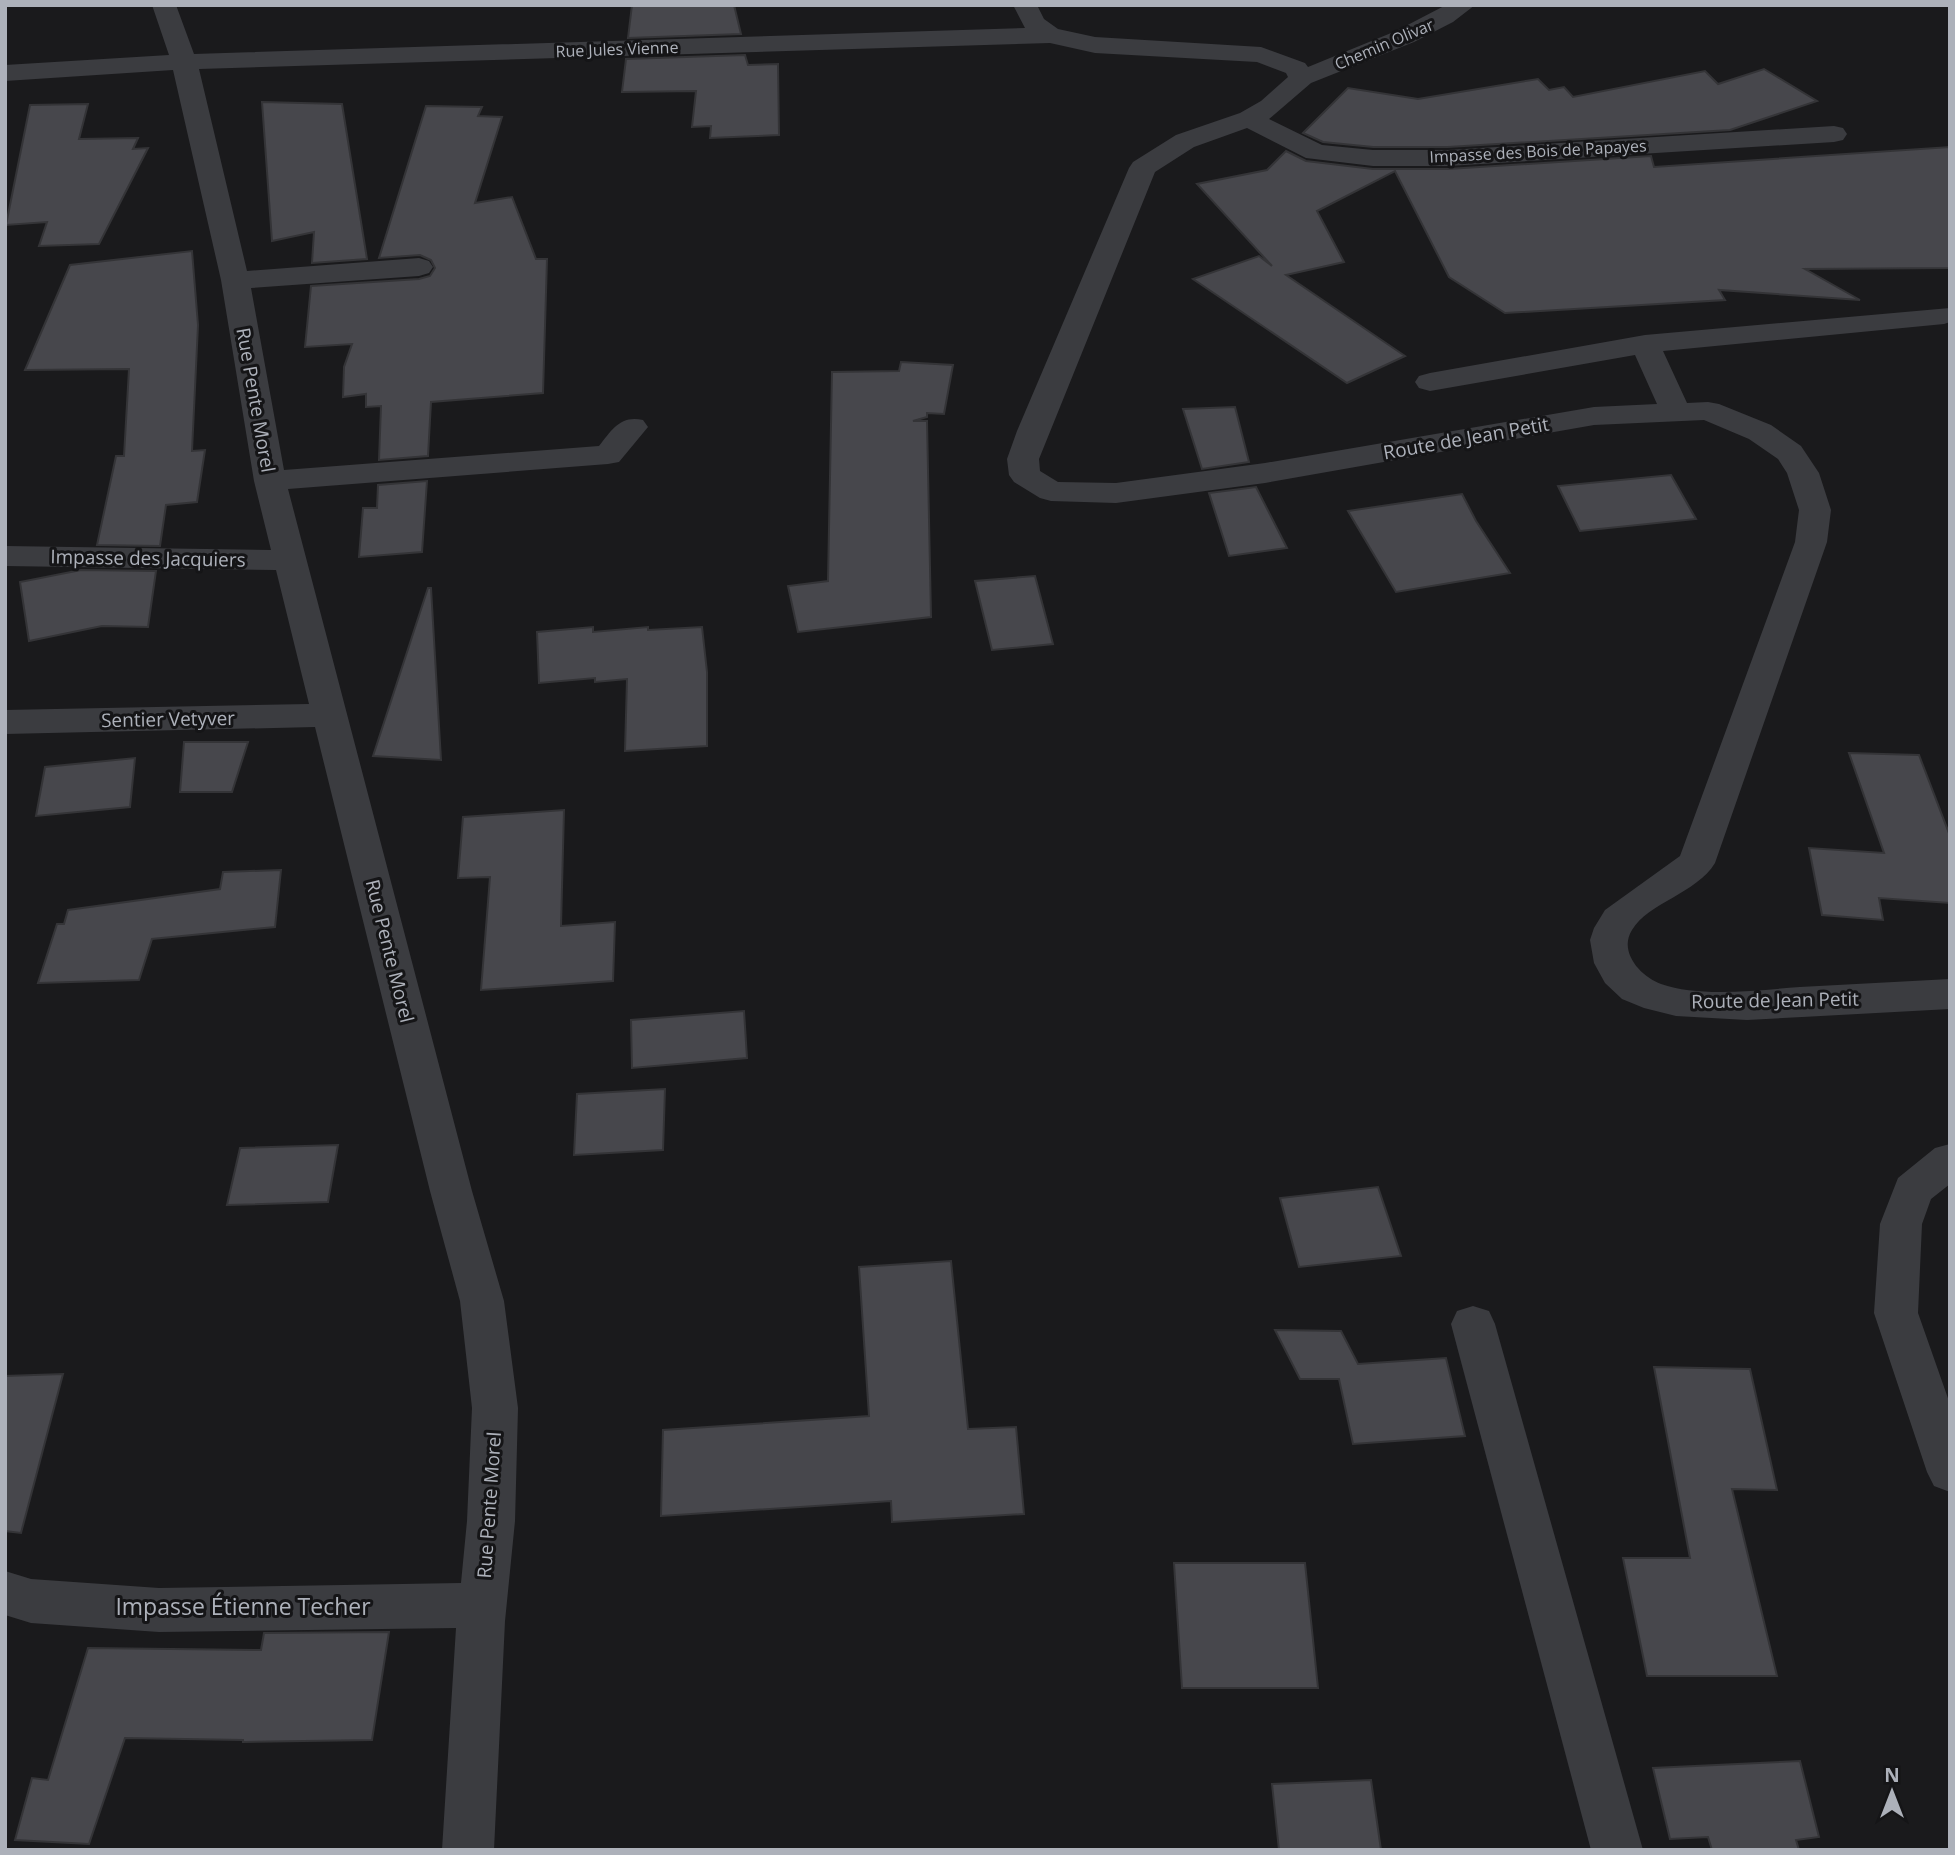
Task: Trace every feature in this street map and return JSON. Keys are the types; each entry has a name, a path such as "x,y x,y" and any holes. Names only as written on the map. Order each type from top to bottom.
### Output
{"street":[{"name":"Rue Pente Morel","path":"164,5 184,62 235,280 270,481 451,1191 482,1301 495,1408 491,1521 483,1605 468,1850"},
{"path":"1025,5 1034,23 1050,36 1095,45 1261,55 1296,68 1302,78"},
{"name":"Chemin Olivar","path":"1302,78 1409,35 1446,17 1463,5"},
{"name":"Rue Jules Vienne","path":"5,73 184,62 1050,36"},
{"name":"Route de Jean Petit","path":"1302,78 1270,107 1250,119 1185,141 1143,168 1033,431 1023,459 1024,475 1051,491 1116,493 1265,473 1594,416 1708,411 1760,432 1790,453 1802,473 1815,510 1811,542 1696,863 1680,878 1623,915 1613,927 1609,950 1617,972 1634,987 1655,997 1725,1005 1950,994"},
{"name":"Impasse des Bois de Papayes","path":"1250,119 1316,152 1373,158 1448,158 1834,134"},
{"path":"235,280 419,267"},
{"path":"1430,382 1645,344 1944,315"},
{"path":"1645,344 1676,413"},
{"path":"270,481 608,455 632,427"},
{"name":"Impasse des Jacquiers","path":"5,556 290,560"},
{"name":"Sentier Vetyver","path":"5,722 330,715"},
{"path":"1950,1160 1913,1190 1901,1224 1896,1313 1950,1472"},
{"path":"1473,1324 1617,1850"},
{"name":"Impasse Étienne Techer","path":"5,1593 31,1601 159,1610 483,1605"}],"building":[{"path":"632,5 734,5 741,34 628,38"},
{"path":"745,55 748,65 778,64 779,135 710,138 711,126 692,127 696,91 622,92 626,59"},
{"path":"1764,69 1817,101 1730,130 1448,147 1373,147 1323,142 1303,133 1348,88 1418,99 1538,79 1549,90 1564,87 1573,97 1705,71 1718,84"},
{"path":"262,102 342,104 367,259 312,263 314,232 272,241"},
{"path":"88,104 79,139 138,138 133,149 148,148 99,244 39,246 47,222 6,225 30,105"},
{"path":"426,106 482,107 478,116 502,117 475,203 512,197 536,259 547,259 543,393 431,402 428,456 379,460 381,406 366,407 366,394 343,397 344,367 352,344 305,347 311,286 430,276 435,268 431,260 420,255 379,258"},
{"path":"1950,147 1950,268 1805,269 1860,300 1719,290 1725,300 1505,313 1449,277 1395,171 1317,211 1344,262 1286,275 1405,356 1347,383 1193,279 1259,256 1272,266 1197,184 1267,170 1286,151 1306,161 1373,169 1448,169 1651,156 1654,167"},
{"path":"192,251 198,325 192,451 205,450 197,502 166,505 160,546 97,545 116,456 124,456 129,369 25,370 70,265"},
{"path":"901,362 953,365 944,414 927,413 927,417 913,421 927,421 931,617 798,632 788,586 828,581 832,372 899,371"},
{"path":"1235,407 1249,462 1202,469 1183,409"},
{"path":"1671,475 1696,519 1580,531 1558,486"},
{"path":"427,481 422,552 359,557 363,508 377,508 378,485"},
{"path":"1256,487 1287,548 1229,556 1209,493"},
{"path":"1462,494 1510,573 1396,592 1348,511"},
{"path":"81,570 156,571 148,627 102,626 29,641 20,582"},
{"path":"1035,576 1053,644 992,650 975,581"},
{"path":"428,588 431,588 441,760 373,756"},
{"path":"593,627 593,632 648,627 648,630 702,627 707,672 707,746 625,751 627,679 595,682 595,678 539,683 537,632"},
{"path":"184,742 248,742 232,792 180,792"},
{"path":"1849,753 1919,755 1950,836 1950,903 1879,898 1883,920 1822,915 1809,848 1884,853"},
{"path":"135,758 130,807 36,816 45,767"},
{"path":"564,810 561,926 615,922 613,981 481,990 490,877 458,878 463,817"},
{"path":"281,870 275,927 152,939 139,980 38,983 57,924 64,924 68,910 220,889 223,872"},
{"path":"744,1011 747,1058 632,1068 631,1020"},
{"path":"665,1089 663,1150 574,1155 577,1094"},
{"path":"338,1145 328,1202 227,1205 240,1148"},
{"path":"1378,1187 1401,1256 1299,1267 1280,1198"},
{"path":"951,1261 968,1429 1016,1427 1024,1514 892,1522 891,1501 661,1516 663,1430 869,1416 859,1267"},
{"path":"1275,1330 1341,1331 1358,1364 1446,1358 1465,1436 1353,1444 1339,1379 1300,1379"},
{"path":"1654,1367 1750,1369 1777,1490 1732,1489 1777,1676 1647,1676 1623,1558 1690,1558"},
{"path":"63,1374 21,1533 5,1531 5,1376"},
{"path":"1174,1563 1305,1563 1318,1688 1182,1688"},
{"path":"389,1632 372,1740 243,1742 125,1738 89,1844 15,1840 32,1778 48,1780 88,1648 261,1650 264,1633"},
{"path":"1800,1761 1819,1837 1796,1840 1799,1850 1712,1850 1708,1837 1670,1839 1653,1768"},
{"path":"1371,1780 1381,1850 1279,1850 1272,1784"}]}
